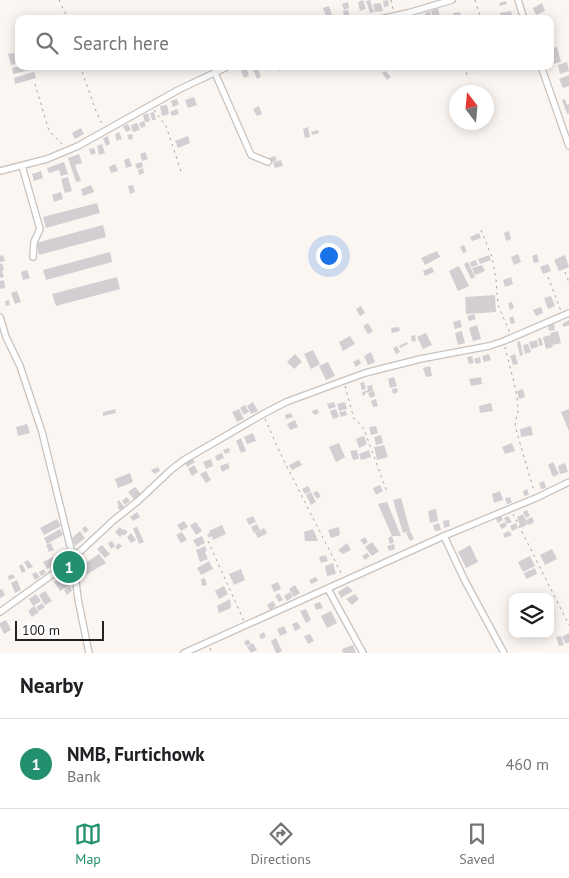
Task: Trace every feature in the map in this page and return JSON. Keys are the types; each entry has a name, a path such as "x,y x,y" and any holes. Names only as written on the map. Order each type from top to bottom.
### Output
{"street":[{"path":"398,15 452,0"},
{"path":"518,0 523,15"},
{"path":"0,172 47,159 69,150 180,89 221,70"},
{"path":"542,70 569,146"},
{"path":"215,73 251,155 268,162"},
{"path":"22,166 40,230 34,242 33,257"},
{"path":"0,612 73,558 114,520 138,501 172,468 263,414 286,402 365,373 420,359 489,346 569,313"},
{"path":"0,317 6,337 20,366 42,432 73,558 89,653"},
{"path":"184,653 569,482"},
{"path":"444,536 464,579 504,653"},
{"path":"53,574 65,572 76,581"},
{"path":"328,589 363,653"}],"path":[{"path":"58,0 66,15"},
{"path":"391,0 394,15"},
{"path":"475,0 480,15"},
{"path":"81,70 104,131"},
{"path":"466,70 467,78"},
{"path":"35,84 49,131 69,150"},
{"path":"150,106 166,126 182,174"},
{"path":"481,230 492,257 498,305 512,338"},
{"path":"565,272 569,282"},
{"path":"548,277 563,316"},
{"path":"504,341 518,411 515,421 516,426 536,498"},
{"path":"343,381 354,419 364,430 387,492"},
{"path":"263,414 284,461 345,582"},
{"path":"510,508 569,625"},
{"path":"208,541 246,626"}],"building":[{"path":"363,0 366,9 360,11 358,2"},
{"path":"370,0 374,12 370,13 366,1"},
{"path":"388,0 389,6 384,7 383,1"},
{"path":"506,1 507,4 500,6 499,3"},
{"path":"348,2 349,8 344,10 342,4"},
{"path":"381,3 383,11 375,12 373,4"},
{"path":"542,3 545,11 536,15 533,8"},
{"path":"329,6 332,15 326,15 323,8"},
{"path":"438,8 440,15 432,15 431,11"},
{"path":"348,10 349,15 344,15 343,11"},
{"path":"430,11 431,15 425,15 425,13"},
{"path":"511,11 512,15 500,15 500,13"},
{"path":"460,12 461,15 454,15 453,13"},
{"path":"557,47 561,62 554,64 554,48"},
{"path":"14,53 15,64 11,65 8,54"},
{"path":"567,62 569,71 560,74 558,65"},
{"path":"15,67 15,70 30,70 13,74 12,68"},
{"path":"241,70 247,70 249,76 244,78"},
{"path":"253,70 258,70 261,77 257,79"},
{"path":"386,71 391,77 387,80 382,73"},
{"path":"34,72 36,78 15,84 14,78"},
{"path":"569,75 569,86 563,88 559,79"},
{"path":"194,97 197,105 188,108 185,100"},
{"path":"177,99 179,104 173,107 171,101"},
{"path":"565,99 567,105 569,104 569,113 567,114 562,100"},
{"path":"167,105 169,114 162,116 160,106"},
{"path":"259,106 262,114 257,116 253,109"},
{"path":"177,109 179,114 172,116 170,112"},
{"path":"154,112 156,120 152,120 150,113"},
{"path":"148,113 150,120 145,122 143,115"},
{"path":"144,121 146,126 141,128 139,123"},
{"path":"137,123 140,130 133,132 131,125"},
{"path":"128,124 131,130 126,132 123,126"},
{"path":"308,127 310,137 305,138 303,129"},
{"path":"81,128 84,134 75,139 72,133"},
{"path":"318,130 319,133 312,135 311,132"},
{"path":"119,132 122,139 120,140 119,138 117,141 115,134"},
{"path":"132,134 133,139 129,140 127,135"},
{"path":"108,136 110,144 106,146 103,138"},
{"path":"188,136 190,143 178,148 175,141"},
{"path":"102,144 105,153 99,155 97,146"},
{"path":"94,148 96,153 91,155 89,149"},
{"path":"145,152 148,159 142,161 140,154"},
{"path":"79,154 82,163 75,165 81,181 76,182 68,158"},
{"path":"275,156 277,161 271,163 269,158"},
{"path":"129,158 132,166 126,168 124,160"},
{"path":"281,160 283,166 275,168 273,163"},
{"path":"64,162 68,174 61,176 59,170 49,173 47,168"},
{"path":"142,162 143,167 137,169 135,164"},
{"path":"115,164 118,171 111,173 109,167"},
{"path":"143,168 144,173 139,175 138,170"},
{"path":"41,171 43,178 34,181 32,174"},
{"path":"68,177 72,191 65,193 61,179"},
{"path":"91,185 94,192 83,196 81,189"},
{"path":"133,185 135,192 130,194 128,186"},
{"path":"61,192 63,199 54,202 52,195"},
{"path":"97,203 100,213 46,228 43,217"},
{"path":"103,225 106,237 39,255 36,243"},
{"path":"509,231 511,239 506,241 504,233"},
{"path":"479,233 481,238 472,241 470,237"},
{"path":"464,245 467,252 463,253 460,247"},
{"path":"437,251 440,257 425,265 421,258"},
{"path":"110,252 112,262 46,280 43,270"},
{"path":"518,254 521,262 514,265 511,257"},
{"path":"537,254 539,262 534,263 532,256"},
{"path":"3,255 5,261 0,262 0,256"},
{"path":"489,255 491,260 480,264 478,259"},
{"path":"565,255 569,267 559,271 554,260"},
{"path":"476,260 478,265 471,267 470,262"},
{"path":"468,262 475,277 471,279 464,264"},
{"path":"2,263 4,277 0,278 0,264"},
{"path":"548,264 551,271 543,274 540,267"},
{"path":"482,265 485,271 475,275 472,268"},
{"path":"459,266 469,286 458,291 449,271"},
{"path":"432,267 434,272 425,276 423,271"},
{"path":"27,270 30,278 23,280 21,272"},
{"path":"117,277 120,289 56,306 52,294"},
{"path":"511,277 513,284 505,287 503,280"},
{"path":"4,280 5,288 0,289 0,281"},
{"path":"17,291 21,302 15,304 11,293"},
{"path":"495,295 496,312 466,314 465,297"},
{"path":"551,296 555,306 548,309 544,298"},
{"path":"9,300 10,305 6,306 5,301"},
{"path":"512,302 514,308 510,310 508,303"},
{"path":"361,306 365,313 360,316 356,309"},
{"path":"541,307 543,313 536,316 533,310"},
{"path":"474,314 476,319 469,321 467,316"},
{"path":"513,316 515,323 511,324 509,318"},
{"path":"460,320 462,327 455,329 453,322"},
{"path":"569,320 569,325 564,327 562,324"},
{"path":"368,323 373,331 368,334 363,326"},
{"path":"554,324 555,330 549,331 548,325"},
{"path":"477,325 481,339 473,341 469,328"},
{"path":"399,327 400,331 392,333 391,328"},
{"path":"462,331 465,343 458,345 455,333"},
{"path":"558,331 561,343 546,349 543,337"},
{"path":"426,333 432,345 423,349 417,337"},
{"path":"415,335 416,341 412,342 411,336"},
{"path":"350,336 355,344 343,351 339,342"},
{"path":"538,338 541,338 543,345 539,346"},
{"path":"537,340 538,347 531,349 529,342"},
{"path":"520,341 523,355 520,356 517,342"},
{"path":"407,342 408,344 400,348 399,346"},
{"path":"528,344 531,352 525,354 523,345"},
{"path":"397,346 400,352 396,354 393,348"},
{"path":"313,350 320,364 311,369 304,354"},
{"path":"371,352 375,362 368,365 364,356"},
{"path":"295,354 302,362 294,369 287,362"},
{"path":"489,354 491,360 484,362 482,356"},
{"path":"515,354 518,364 513,365 510,356"},
{"path":"472,356 474,363 469,364 467,357"},
{"path":"480,357 481,363 476,364 474,359"},
{"path":"359,359 361,363 356,367 353,362"},
{"path":"328,362 335,376 326,380 319,366"},
{"path":"430,366 432,376 426,377 423,368"},
{"path":"394,377 397,386 390,388 388,379"},
{"path":"481,377 482,384 471,386 469,379"},
{"path":"364,382 366,389 362,390 360,383"},
{"path":"372,385 373,391 365,393 363,396 362,392 368,390 367,386"},
{"path":"397,388 398,392 393,394 392,389"},
{"path":"523,389 525,397 519,399 517,391"},
{"path":"374,391 375,396 370,398 368,393"},
{"path":"376,399 378,406 373,407 371,401"},
{"path":"253,402 258,411 251,414 247,406"},
{"path":"334,402 336,407 329,409 327,404"},
{"path":"345,402 347,409 339,411 337,404"},
{"path":"491,403 493,411 480,413 479,406"},
{"path":"245,405 249,412 244,415 240,408"},
{"path":"115,409 116,413 103,416 103,412"},
{"path":"239,409 244,419 237,422 232,412"},
{"path":"317,409 319,413 314,415 312,411"},
{"path":"336,409 339,417 333,419 330,411"},
{"path":"569,409 569,431 561,412"},
{"path":"346,411 347,415 341,417 339,412"},
{"path":"291,413 293,417 286,419 285,415"},
{"path":"295,420 298,427 290,430 287,424"},
{"path":"27,424 30,433 18,436 16,427"},
{"path":"376,426 378,433 371,435 369,427"},
{"path":"531,426 533,435 521,437 520,429"},
{"path":"253,433 256,441 247,444 244,437"},
{"path":"381,435 383,443 376,445 374,437"},
{"path":"364,436 367,444 359,448 356,439"},
{"path":"241,438 246,451 241,453 236,441"},
{"path":"339,443 345,457 336,462 329,447"},
{"path":"512,443 515,451 505,454 502,447"},
{"path":"384,445 388,457 377,460 374,447"},
{"path":"229,448 230,452 225,454 223,450"},
{"path":"357,450 359,459 353,460 350,451"},
{"path":"369,450 371,457 361,460 359,454"},
{"path":"222,453 224,458 217,461 215,456"},
{"path":"192,458 195,462 187,467 185,463"},
{"path":"211,459 213,466 206,469 203,462"},
{"path":"299,460 302,465 292,470 289,465"},
{"path":"553,462 559,474 553,477 548,465"},
{"path":"228,463 230,468 222,472 220,466"},
{"path":"565,463 568,472 560,474 558,466"},
{"path":"194,465 198,472 192,476 188,469"},
{"path":"158,467 160,471 154,474 151,470"},
{"path":"206,471 211,480 206,483 200,474"},
{"path":"130,473 133,482 118,488 115,479"},
{"path":"544,481 546,488 541,489 539,483"},
{"path":"380,485 383,491 376,495 373,488"},
{"path":"308,486 311,491 305,494 302,489"},
{"path":"135,487 141,494 134,499 128,492"},
{"path":"527,489 529,495 524,496 523,491"},
{"path":"317,491 321,496 317,499 313,493"},
{"path":"500,491 503,500 494,503 492,494"},
{"path":"311,492 316,502 311,505 306,495"},
{"path":"127,497 130,501 125,505 122,501"},
{"path":"510,497 512,503 507,504 505,498"},
{"path":"401,498 410,531 403,533 393,500"},
{"path":"119,500 124,507 120,510 117,507 119,506 117,502"},
{"path":"387,502 401,536 392,536 378,504"},
{"path":"436,509 438,521 430,523 428,511"},
{"path":"527,510 530,516 526,518 523,512"},
{"path":"137,512 140,517 133,521 130,517"},
{"path":"523,514 528,524 521,528 517,517"},
{"path":"253,516 256,522 249,525 246,519"},
{"path":"501,516 503,520 498,523 496,519"},
{"path":"508,516 512,522 507,524 504,518"},
{"path":"532,517 534,522 529,525 526,520"},
{"path":"57,519 61,526 44,535 40,528"},
{"path":"449,520 450,526 444,528 443,521"},
{"path":"184,521 188,527 181,531 177,525"},
{"path":"196,522 202,531 196,535 190,525"},
{"path":"505,522 507,526 502,529 499,525"},
{"path":"439,523 441,530 435,531 433,525"},
{"path":"516,523 518,528 512,531 510,526"},
{"path":"257,524 260,530 254,533 251,527"},
{"path":"222,525 226,534 213,540 212,536 209,538 207,534 210,533 209,531"},
{"path":"85,526 89,530 85,533 82,529"},
{"path":"120,527 128,532 120,537 115,532"},
{"path":"137,527 144,542 139,544 133,528"},
{"path":"339,527 340,535 331,538 328,530"},
{"path":"264,528 267,533 258,538 255,533"},
{"path":"60,529 63,535 47,544 44,538"},
{"path":"313,529 318,541 305,541 304,532"},
{"path":"80,531 85,538 75,546 72,538"},
{"path":"410,531 414,539 410,541 406,533"},
{"path":"509,531 512,535 505,538 503,534"},
{"path":"182,532 187,540 181,543 176,535"},
{"path":"131,533 136,540 131,543 127,537"},
{"path":"202,536 205,543 197,547 193,540"},
{"path":"392,536 394,542 390,544 388,538"},
{"path":"365,537 368,542 364,545 360,540"},
{"path":"112,541 115,546 111,549 108,543"},
{"path":"372,542 379,551 372,556 365,547"},
{"path":"51,543 54,550 49,552 46,545"},
{"path":"119,543 122,546 118,550 115,547"},
{"path":"347,543 351,550 343,554 338,550"},
{"path":"394,544 395,549 389,551 387,546"},
{"path":"102,545 110,554 105,558 97,549"},
{"path":"470,545 478,562 466,568 458,552"},
{"path":"205,546 208,559 200,562 196,550"},
{"path":"552,549 557,559 545,565 540,555"},
{"path":"367,553 370,556 365,560 362,556"},
{"path":"99,554 106,563 84,576 78,568"},
{"path":"326,555 328,561 321,563 319,557"},
{"path":"58,556 61,561 47,569 43,562"},
{"path":"530,556 535,566 523,572 518,562"},
{"path":"28,560 33,567 28,569 24,562"},
{"path":"209,561 213,569 201,575 197,568"},
{"path":"333,563 336,574 327,576 325,566"},
{"path":"22,564 26,571 22,573 19,566"},
{"path":"535,568 537,574 526,579 524,573"},
{"path":"44,569 46,573 41,576 39,572"},
{"path":"241,569 245,580 234,585 229,574"},
{"path":"36,572 40,577 35,580 32,574"},
{"path":"13,574 15,578 9,580 8,576"},
{"path":"63,577 69,586 60,591 54,582"},
{"path":"316,577 318,581 311,584 309,580"},
{"path":"205,578 207,585 202,586 201,579"},
{"path":"17,580 21,590 15,593 11,583"},
{"path":"278,582 281,589 274,592 271,585"},
{"path":"295,585 300,593 294,597 289,589"},
{"path":"70,586 72,591 67,595 64,590"},
{"path":"224,586 228,594 219,599 215,591"},
{"path":"348,586 353,591 341,598 338,592"},
{"path":"2,589 5,595 0,598 0,590"},
{"path":"45,591 52,601 45,605 39,595"},
{"path":"290,592 293,597 287,601 284,596"},
{"path":"279,593 283,600 279,602 275,596"},
{"path":"36,594 41,601 33,606 29,599"},
{"path":"355,594 359,599 352,605 346,599"},
{"path":"230,599 231,608 219,613 217,606"},
{"path":"273,601 276,606 270,610 267,605"},
{"path":"320,602 323,608 316,610 314,604"},
{"path":"42,603 45,607 39,611 36,607"},
{"path":"34,606 39,612 32,617 28,611"},
{"path":"306,609 311,620 306,623 300,611"},
{"path":"331,611 337,623 327,628 321,616"},
{"path":"6,620 11,630 4,634 0,623"},
{"path":"297,622 301,628 295,631 292,624"},
{"path":"284,626 287,633 280,636 277,629"},
{"path":"264,632 266,637 261,639 259,635"},
{"path":"569,633 569,642 566,644 562,637"},
{"path":"310,634 314,641 308,644 304,636"},
{"path":"561,636 564,645 559,646 556,637"},
{"path":"276,638 282,651 279,653 276,653 271,641"},
{"path":"248,639 251,644 246,646 244,642"},
{"path":"253,643 257,650 251,653 247,647"},
{"path":"353,645 356,653 343,653 342,649"}],"place":[{"name":"NMB, Furtichowk","path":"69,567"}]}
